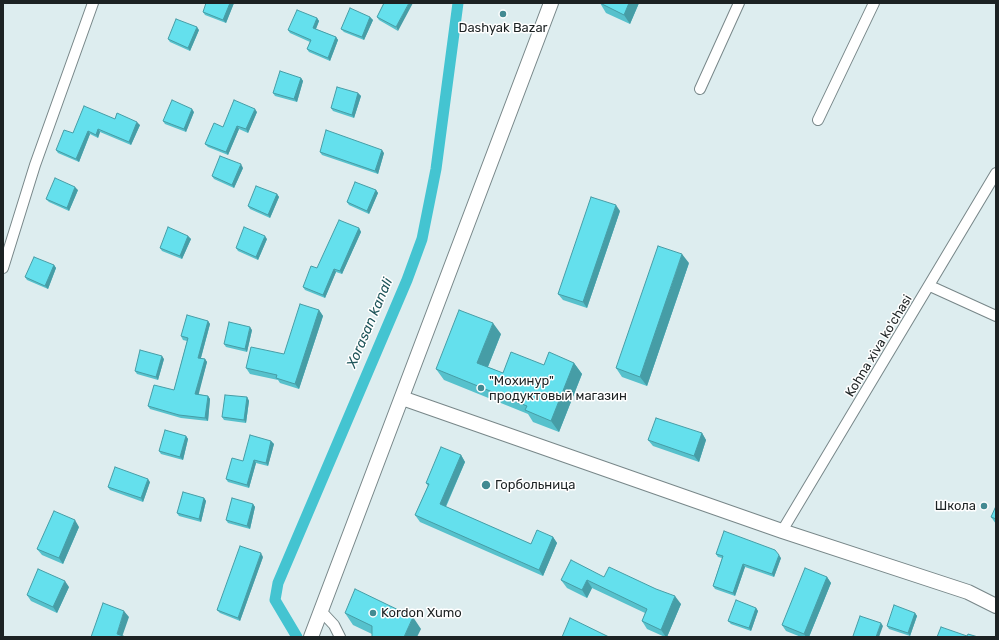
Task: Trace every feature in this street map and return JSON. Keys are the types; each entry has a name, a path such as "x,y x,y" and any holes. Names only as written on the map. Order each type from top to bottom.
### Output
{"main road":[{"path":"313,633 551,3"},
{"path":"402,398 782,531 968,592 996,606"}],"street":[{"path":"3,268 35,165 93,3"},
{"path":"700,89 739,3"},
{"path":"818,120 874,3"},
{"name":"Kohna xiva ko'chasi","path":"782,531 930,286 996,173"},
{"path":"930,286 996,316"},
{"path":"321,611 334,625 340,637"}],"building":[{"path":"206,3 230,3 223,20 203,12"},
{"path":"384,3 409,3 396,27 377,17"},
{"path":"600,3 629,3 624,15"},
{"path":"350,8 370,17 362,37 341,29"},
{"path":"297,10 317,18 313,28 336,37 328,58 307,49 311,40 288,30"},
{"path":"176,19 197,27 188,48 168,39"},
{"path":"280,71 301,78 294,99 273,93"},
{"path":"337,87 358,93 352,115 331,108"},
{"path":"172,100 192,109 184,129 163,121"},
{"path":"234,100 255,109 246,129 237,126 226,152 205,144 214,123 223,127"},
{"path":"84,106 115,119 117,113 137,122 129,142 98,129 96,135 88,131 76,159 56,150 64,130 73,133"},
{"path":"326,130 382,150 375,171 320,152"},
{"path":"220,156 241,164 232,185 212,176"},
{"path":"55,178 75,187 67,208 46,199"},
{"path":"355,182 376,190 367,211 347,202"},
{"path":"256,186 277,194 268,215 248,206"},
{"path":"591,197 616,205 583,302 558,294"},
{"path":"339,220 359,228 340,271 334,269 323,295 303,287 311,266 317,268"},
{"path":"168,227 188,236 180,256 160,248"},
{"path":"244,227 265,236 256,257 236,248"},
{"path":"658,246 682,254 640,377 616,368"},
{"path":"34,257 54,265 45,286 25,277"},
{"path":"300,304 319,310 295,384 276,378 277,375 246,368 251,347 284,354"},
{"path":"459,310 493,323 477,363 503,373 511,352 544,365 549,352 574,363 551,421 525,410 527,406 436,369"},
{"path":"187,315 208,321 198,358 205,359 195,394 208,396 205,418 179,415 148,406 154,385 174,390 188,338 181,336"},
{"path":"229,322 250,327 245,349 224,344"},
{"path":"140,350 162,356 156,377 135,371"},
{"path":"225,395 247,397 244,420 222,417"},
{"path":"656,418 702,433 694,456 648,440"},
{"path":"165,430 186,436 180,457 159,451"},
{"path":"250,435 271,441 266,463 254,460 247,485 226,479 232,458 243,461"},
{"path":"441,447 461,455 440,504 531,544 537,530 553,537 539,570 415,515 429,484 426,483"},
{"path":"115,467 148,479 141,498 108,487"},
{"path":"183,492 204,498 199,519 177,513"},
{"path":"232,498 253,504 247,526 226,520"},
{"path":"996,506 996,519 991,517"},
{"path":"54,511 75,520 59,558 37,549"},
{"path":"724,531 775,550 779,555 772,574 743,564 733,593 713,586 723,556 716,554"},
{"path":"240,546 261,553 238,618 217,610"},
{"path":"571,560 604,577 609,567 656,589 675,596 661,630 642,621 647,609 587,580 582,590 561,580"},
{"path":"805,568 827,577 804,634 782,625"},
{"path":"38,569 65,581 53,607 27,595"},
{"name":"Kordon Xumo","path":"355,589 413,617 404,637 372,637 372,626 345,613"},
{"path":"736,600 756,608 749,628 728,621"},
{"path":"103,603 124,611 117,634 126,637 91,637"},
{"path":"894,605 915,613 908,633 887,626"},
{"path":"860,616 881,623 876,637 853,636"},
{"path":"570,618 609,637 562,637"},
{"path":"941,627 967,636 968,634 978,637 937,637"}],"waterway":[{"name":"Xorasan kanali","path":"297,637 275,600 278,583 407,280 422,239 436,169 458,3"}],"place":[{"name":"Dashyak Bazar","path":"503,14"},
{"name":"\"Мохинур\" продуктовый магазин","path":"481,388"},
{"name":"Горбольница","path":"486,485"},
{"name":"Школа","path":"984,506"},
{"name":"Kordon Xumo","path":"373,613"}]}
